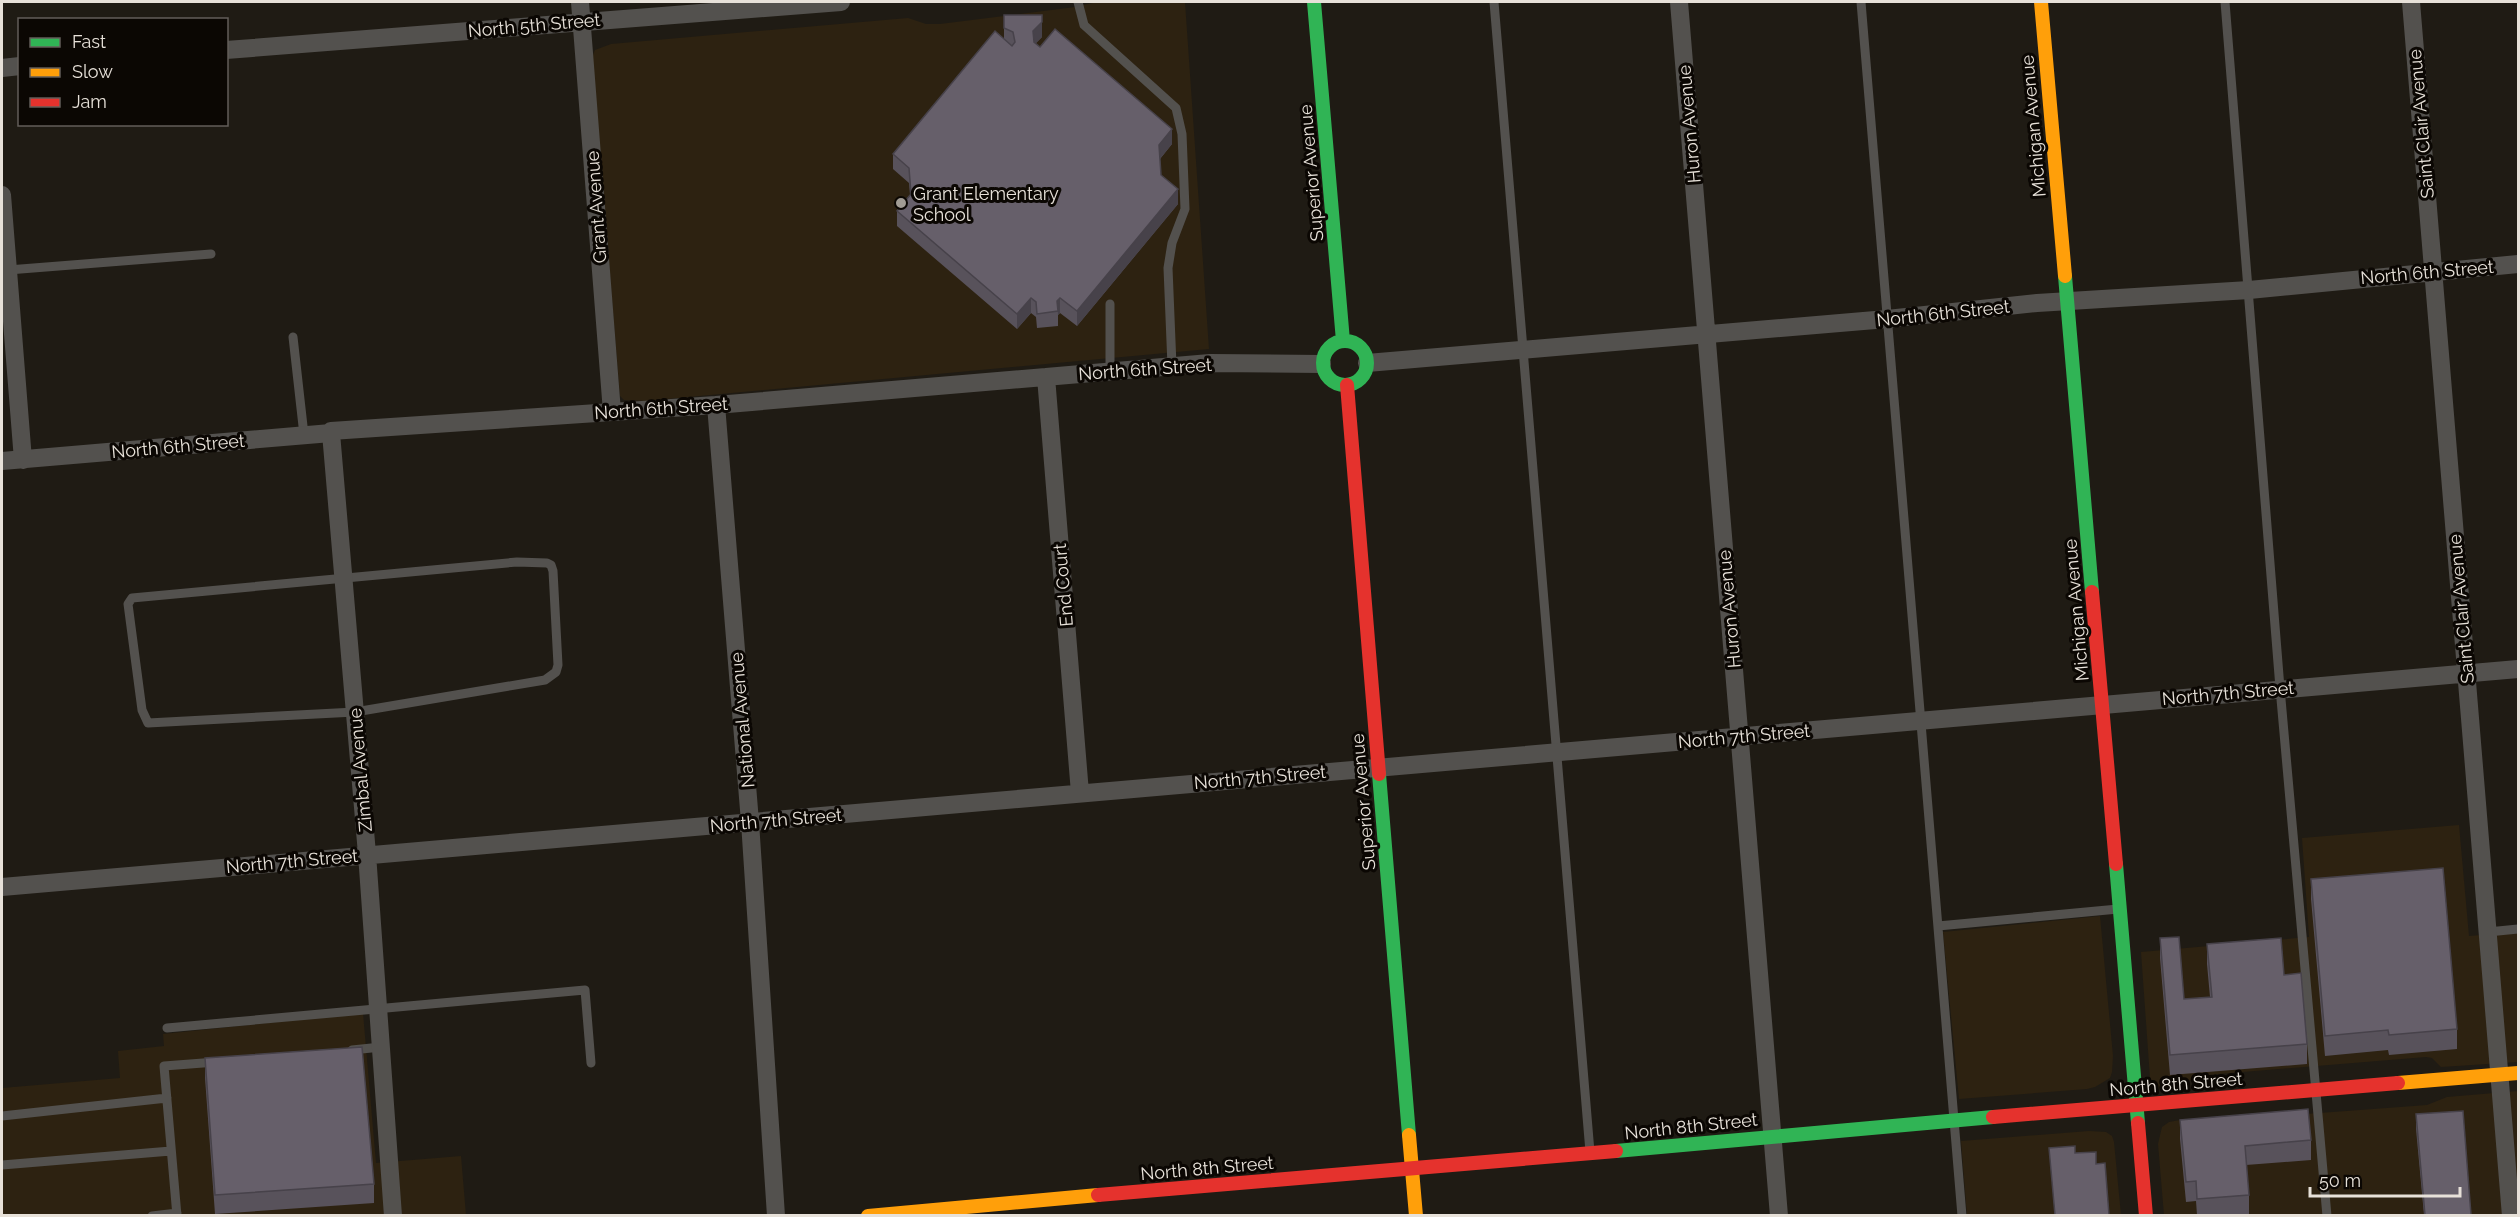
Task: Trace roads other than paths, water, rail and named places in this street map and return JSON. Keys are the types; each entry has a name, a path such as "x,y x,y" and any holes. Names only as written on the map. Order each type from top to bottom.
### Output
{"street":[{"name":"Grant Avenue","path":"580,2 612,412"},
{"name":"North 5th Street","path":"228,50 841,2"},
{"name":"Superior Avenue","path":"1314,2 1343,341"},
{"name":"Huron Avenue","path":"1679,2 1779,1215"},
{"name":"Michigan Avenue","path":"2041,2 2146,1215"},
{"name":"Saint Clair Avenue","path":"2411,2 2511,1215"},
{"path":"2,68 18,66"},
{"path":"2,195 23,459"},
{"name":"North 6th Street","path":"1367,363 1887,319 2066,301 2249,290 2433,270 2518,264"},
{"path":"1343,341 1357,344 1366,355 1367,363 1363,375 1353,384 1347,385 1333,382 1322,364 1323,357 1330,346 1343,341"},
{"name":"North 6th Street","path":"2,461 331,433 331,431 716,405 1210,363 1322,364"},
{"name":"End Court","path":"1046,377 1080,793"},
{"name":"Superior Avenue","path":"1347,385 1416,1215"},
{"name":"National Avenue","path":"716,405 750,822 776,1215"},
{"name":"Zimbal Avenue","path":"331,433 367,854 393,1215"},
{"name":"North 7th Street","path":"2,887 2518,669"},
{"name":"North 8th Street","path":"868,1215 2518,1073"}],"lane":[{"path":"1078,2 1084,26 1176,108 1182,134 1185,208 1172,243 1168,268 1172,366"},
{"path":"1494,2 1590,1154"},
{"path":"1861,2 1962,1215"},
{"path":"2225,2 2280,688 2327,1215"},
{"path":"8,270 212,254"},
{"path":"1110,304 1110,372"},
{"path":"293,337 304,435"},
{"path":"517,562 551,565 558,657 556,672 550,678 496,690 355,712 148,723 142,710 128,604 132,598 146,595 517,562"},
{"path":"1938,926 2120,908"},
{"path":"2488,932 2518,929"},
{"path":"167,1028 585,990 591,1063"},
{"path":"347,1050 381,1047"},
{"path":"152,1215 177,1214 164,1066 221,1061"},
{"path":"2,1116 167,1098"},
{"path":"2,1165 171,1151"}],"place":[{"name":"Grant Elementary School","path":"901,203"}]}
